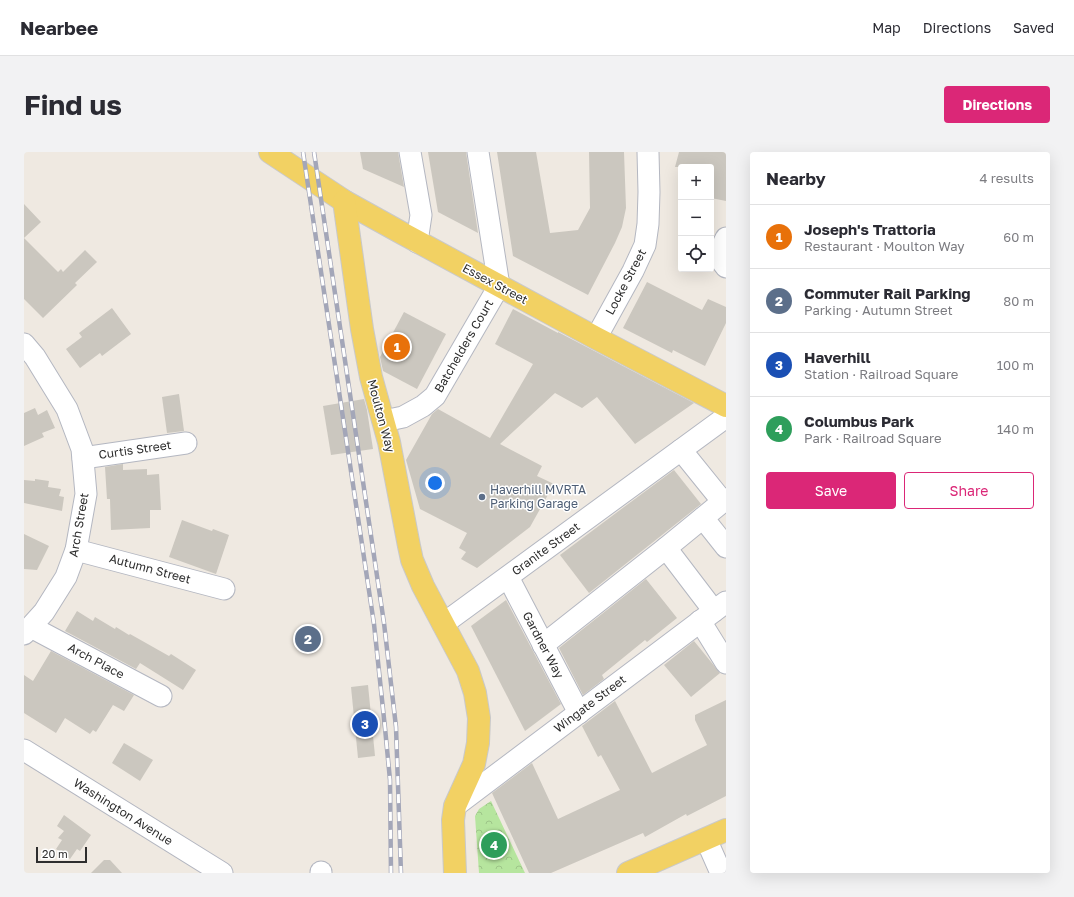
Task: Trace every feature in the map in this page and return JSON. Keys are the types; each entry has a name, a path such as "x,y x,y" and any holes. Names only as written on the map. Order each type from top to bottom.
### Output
{"main road":[{"name":"Essex Street","path":"270,152 344,200 417,242 726,406"},
{"name":"Moulton Way","path":"344,200 362,329 371,377 389,442 412,560 423,586 468,671 475,693 479,718 478,742 474,764 455,806 453,820 455,873"},
{"path":"628,873 726,830"}],"street":[{"path":"410,152 421,215 417,242"},
{"path":"478,152 499,286"},
{"name":"Locke Street","path":"596,338 633,271 645,245 648,224 648,152"},
{"path":"726,238 720,253 721,260 726,267"},
{"name":"Batchelders Court","path":"384,421 403,417 423,406 435,396 499,286"},
{"name":"Arch Street","path":"24,344 35,357 67,409 82,449 86,494 76,550 66,577 44,612 27,630"},
{"name":"Granite Street","path":"444,624 726,417"},
{"name":"Curtis Street","path":"83,458 186,442"},
{"path":"543,645 724,500 681,450"},
{"path":"703,518 726,547"},
{"path":"666,548 718,608 726,663"},
{"name":"Autumn Street","path":"76,550 224,589"},
{"name":"Gardner Way","path":"508,577 579,713"},
{"name":"Wingate Street","path":"455,806 718,608"},
{"name":"Arch Place","path":"27,630 161,696"},
{"name":"Washington Avenue","path":"24,750 222,873"},
{"path":"706,839 720,873"}],"green space":[{"path":"491,801 525,873 479,873 475,816 479,809"}],"building":[{"path":"360,152 398,152 404,187 363,169"},
{"path":"428,152 466,152 478,233 438,212"},
{"path":"497,152 536,152 550,233 578,230 590,208 589,152 624,152 626,208 622,227 588,295 513,256"},
{"path":"679,152 726,152 726,201 714,199 714,164 678,164 678,167 675,167"},
{"path":"24,204 41,222 24,238"},
{"path":"24,238 58,272 61,269 63,272 85,250 97,262 75,283 77,285 43,318 24,299"},
{"path":"647,282 702,310 708,299 726,307 726,323 705,366 673,350 672,353 623,328"},
{"path":"112,308 131,334 102,356 100,353 80,368 66,349 82,337 79,333"},
{"path":"513,309 694,403 635,444 597,397 582,408 555,393 500,444 542,466 537,476 554,484 530,527 477,568 461,559 466,552 459,548 467,533 420,509 406,460 432,414 438,409 490,438 533,364 495,344"},
{"path":"404,312 446,334 417,389 383,371 380,357"},
{"path":"179,394 184,431 167,433 162,397"},
{"path":"364,399 373,449 331,455 323,406"},
{"path":"35,408 38,415 47,410 55,428 42,433 44,437 24,446 24,413"},
{"path":"123,464 123,470 147,469 147,475 159,474 161,510 150,510 150,528 111,530 110,499 107,499 105,467"},
{"path":"674,470 701,504 589,593 560,555"},
{"path":"35,479 49,481 48,487 61,489 59,496 64,497 62,511 24,503 24,480 35,481"},
{"path":"182,520 212,531 213,529 229,535 216,574 169,557"},
{"path":"24,534 49,546 37,570 24,569"},
{"path":"646,579 677,618 647,642 645,640 602,675 604,679 583,695 559,648"},
{"path":"506,600 561,704 525,731 471,626"},
{"path":"77,611 93,621 95,617 115,629 116,627 169,656 171,654 196,670 183,690 140,663 136,669 65,631"},
{"path":"694,641 720,673 691,697 664,665"},
{"path":"51,651 134,695 124,711 113,705 96,732 93,730 90,734 65,718 56,733 24,713 24,675 33,681"},
{"path":"368,685 375,756 358,758 351,687"},
{"path":"726,700 726,796 687,816 686,814 645,837 643,833 551,873 529,873 492,793 532,763 558,819 620,790 601,755 598,757 582,726 615,701 652,773 707,745 695,720 695,715"},
{"path":"124,743 153,760 140,781 112,763"},
{"path":"64,815 91,835 80,851 77,849 70,859 56,849 62,840 58,838 64,831 57,826"},
{"path":"104,860 110,860 122,873 91,873"}],"railway":[{"path":"303,152 374,624 390,780 391,873"},
{"path":"314,152 384,623 396,727 401,873"}],"place":[{"name":"Joseph's Trattoria","path":"397,347"},
{"name":"Haverhill MVRTA Parking Garage","path":"482,497"},
{"name":"Commuter Rail Parking","path":"308,639"},
{"name":"Haverhill","path":"365,724"},
{"name":"Columbus Park","path":"494,845"}]}
